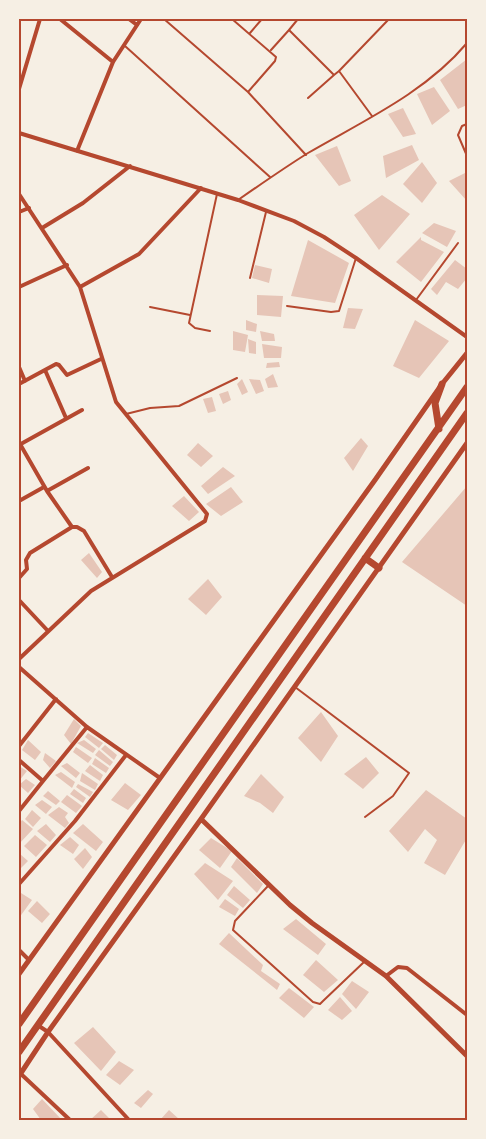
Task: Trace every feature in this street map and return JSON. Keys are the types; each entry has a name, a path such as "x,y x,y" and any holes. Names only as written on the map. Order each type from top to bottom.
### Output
{"highway":[{"path":"439,429 435,403 442,384"},
{"path":"19,1024 467,387"},
{"path":"19,1052 467,413"},
{"path":"366,558 379,568"},
{"path":"19,1015 28,1011"}],"street":[{"path":"19,89 40,19"},
{"path":"60,19 113,62"},
{"path":"129,19 137,25"},
{"path":"77,151 113,62 141,19"},
{"path":"19,132 266,209 324,236 467,337"},
{"path":"42,228 83,203 130,166"},
{"path":"80,287 138,254 201,188"},
{"path":"19,194 80,287 116,402 124,415 208,514 205,521 112,577 78,602 19,660"},
{"path":"19,212 29,208"},
{"path":"19,287 67,265"},
{"path":"19,974 442,384 467,353"},
{"path":"19,384 57,364 67,375 101,359"},
{"path":"19,368 25,381"},
{"path":"45,370 66,418"},
{"path":"72,528 44,487 19,445 82,410"},
{"path":"70,1120 20,1075 48,1032 202,820 467,443"},
{"path":"47,491 88,468"},
{"path":"19,500 44,487"},
{"path":"19,578 27,569 26,560 30,553 72,528 77,527 84,531 112,577"},
{"path":"19,600 48,630"},
{"path":"20,670 87,727 160,778"},
{"path":"19,746 56,699"},
{"path":"19,811 87,727"},
{"path":"19,884 75,821 126,755"},
{"path":"19,760 43,780"},
{"path":"202,820 312,923 386,976 467,1056"},
{"path":"19,950 29,960"},
{"path":"386,976 398,967 407,968 467,1015"},
{"path":"39,1026 48,1032 129,1120"}],"lane":[{"path":"164,19 248,92 306,155"},
{"path":"232,19 275,54 275,61 248,92"},
{"path":"250,33 262,19"},
{"path":"270,50 298,19"},
{"path":"308,98 339,71 389,19"},
{"path":"289,30 334,75"},
{"path":"238,200 270,177 424,84 446,66 467,43"},
{"path":"123,44 270,177"},
{"path":"339,71 372,117"},
{"path":"467,124 462,126 458,135 467,156"},
{"path":"210,331 192,326 189,323 217,194"},
{"path":"250,278 266,209"},
{"path":"416,300 458,244"},
{"path":"287,306 331,312 339,311 356,258"},
{"path":"150,307 190,315"},
{"path":"124,415 150,408 179,406 237,378"},
{"path":"295,687 409,773 393,796 365,817"},
{"path":"270,885 235,921 233,930 313,1002 320,1004 323,1002 365,961"}],"building":[{"path":"467,59 467,105 458,109 440,80"},
{"path":"434,87 450,111 432,125 417,94"},
{"path":"403,108 416,134 403,137 388,114"},
{"path":"412,145 419,160 386,178 383,156"},
{"path":"337,146 351,181 339,186 315,155"},
{"path":"422,162 437,183 422,203 403,184"},
{"path":"465,173 467,176 467,201 449,181"},
{"path":"382,195 410,214 379,250 354,215"},
{"path":"434,223 456,231 447,247 422,233"},
{"path":"421,237 421,240 444,252 421,282 396,262"},
{"path":"308,240 349,263 335,303 291,296"},
{"path":"455,260 467,269 467,278 458,289 446,282 437,295 431,289"},
{"path":"255,265 272,269 269,283 252,278"},
{"path":"257,295 283,296 281,317 257,315"},
{"path":"348,308 363,309 355,329 343,328"},
{"path":"246,320 257,324 256,332 246,330"},
{"path":"415,320 449,341 419,378 393,366"},
{"path":"233,331 248,335 245,352 233,350"},
{"path":"260,331 274,334 275,341 262,341"},
{"path":"248,339 256,342 256,354 249,353"},
{"path":"262,344 282,347 281,358 264,358"},
{"path":"279,362 280,367 266,368 267,363"},
{"path":"273,374 278,387 268,388 265,379"},
{"path":"242,379 248,392 242,395 237,384"},
{"path":"249,379 260,380 264,391 256,394"},
{"path":"228,391 231,400 223,404 219,394"},
{"path":"212,397 216,411 208,413 203,399"},
{"path":"361,438 368,446 353,471 344,458"},
{"path":"198,443 213,456 201,467 187,455"},
{"path":"223,467 235,476 208,494 201,486"},
{"path":"467,486 467,606 402,562"},
{"path":"231,487 243,502 221,516 206,504"},
{"path":"184,496 199,512 189,521 172,506"},
{"path":"89,553 102,572 97,578 81,560"},
{"path":"208,579 222,597 206,615 188,599"},
{"path":"321,712 338,736 321,762 298,738"},
{"path":"74,719 81,726 71,744 64,735"},
{"path":"88,733 103,743 99,748 85,737"},
{"path":"28,740 41,752 35,760 22,750"},
{"path":"84,740 96,749 93,753 77,743"},
{"path":"105,745 117,755 114,760 101,749"},
{"path":"76,747 92,758 88,763 73,752"},
{"path":"99,750 113,762 110,766 95,755"},
{"path":"45,753 56,761 50,768 43,760"},
{"path":"366,757 379,773 363,789 344,774"},
{"path":"95,758 109,768 106,773 92,764"},
{"path":"67,763 80,773 76,778 61,766"},
{"path":"90,765 103,775 100,781 85,771"},
{"path":"19,766 27,771 19,781"},
{"path":"61,772 75,782 72,788 55,775"},
{"path":"82,773 98,784 95,790 80,781"},
{"path":"261,774 284,797 273,813 260,803 244,796"},
{"path":"26,779 35,785 28,793 19,785"},
{"path":"125,783 141,795 128,810 111,800"},
{"path":"78,784 93,792 90,797 76,787"},
{"path":"74,789 86,798 83,803 70,794"},
{"path":"426,790 467,819 467,838 445,875 424,863 437,840 425,829 408,852 389,831"},
{"path":"48,791 60,801 56,805 43,796"},
{"path":"67,795 82,806 76,813 61,802"},
{"path":"42,800 52,807 46,814 35,805"},
{"path":"59,807 68,813 65,817 69,823 65,828 48,815"},
{"path":"32,810 41,818 33,827 25,819"},
{"path":"22,820 33,829 19,844 19,824"},
{"path":"46,824 56,835 50,842 37,831"},
{"path":"83,824 103,842 96,851 73,833"},
{"path":"35,835 47,845 36,857 24,846"},
{"path":"70,837 79,845 73,854 60,845"},
{"path":"211,838 232,851 220,868 199,850"},
{"path":"85,848 92,857 83,869 74,859"},
{"path":"20,854 28,861 19,870 19,856"},
{"path":"237,858 263,884 257,893 231,867"},
{"path":"205,863 233,881 218,900 194,874"},
{"path":"234,886 250,900 243,908 227,895"},
{"path":"21,893 32,900 19,918 19,895"},
{"path":"225,899 239,909 235,916 219,907"},
{"path":"37,901 50,914 42,923 28,911"},
{"path":"296,919 326,944 318,955 283,929"},
{"path":"229,933 263,965 261,971 280,984 277,990 219,944"},
{"path":"316,960 338,980 324,992 303,975"},
{"path":"352,981 369,992 356,1009 342,994"},
{"path":"289,988 314,1007 304,1018 279,998"},
{"path":"340,997 352,1011 342,1020 328,1010"},
{"path":"93,1027 116,1052 101,1071 74,1043"},
{"path":"119,1061 134,1070 120,1085 106,1075"},
{"path":"148,1090 153,1094 141,1108 134,1103"},
{"path":"42,1099 62,1120 41,1120 33,1109"},
{"path":"101,1110 111,1120 90,1120"},
{"path":"169,1110 180,1120 160,1120"}]}
